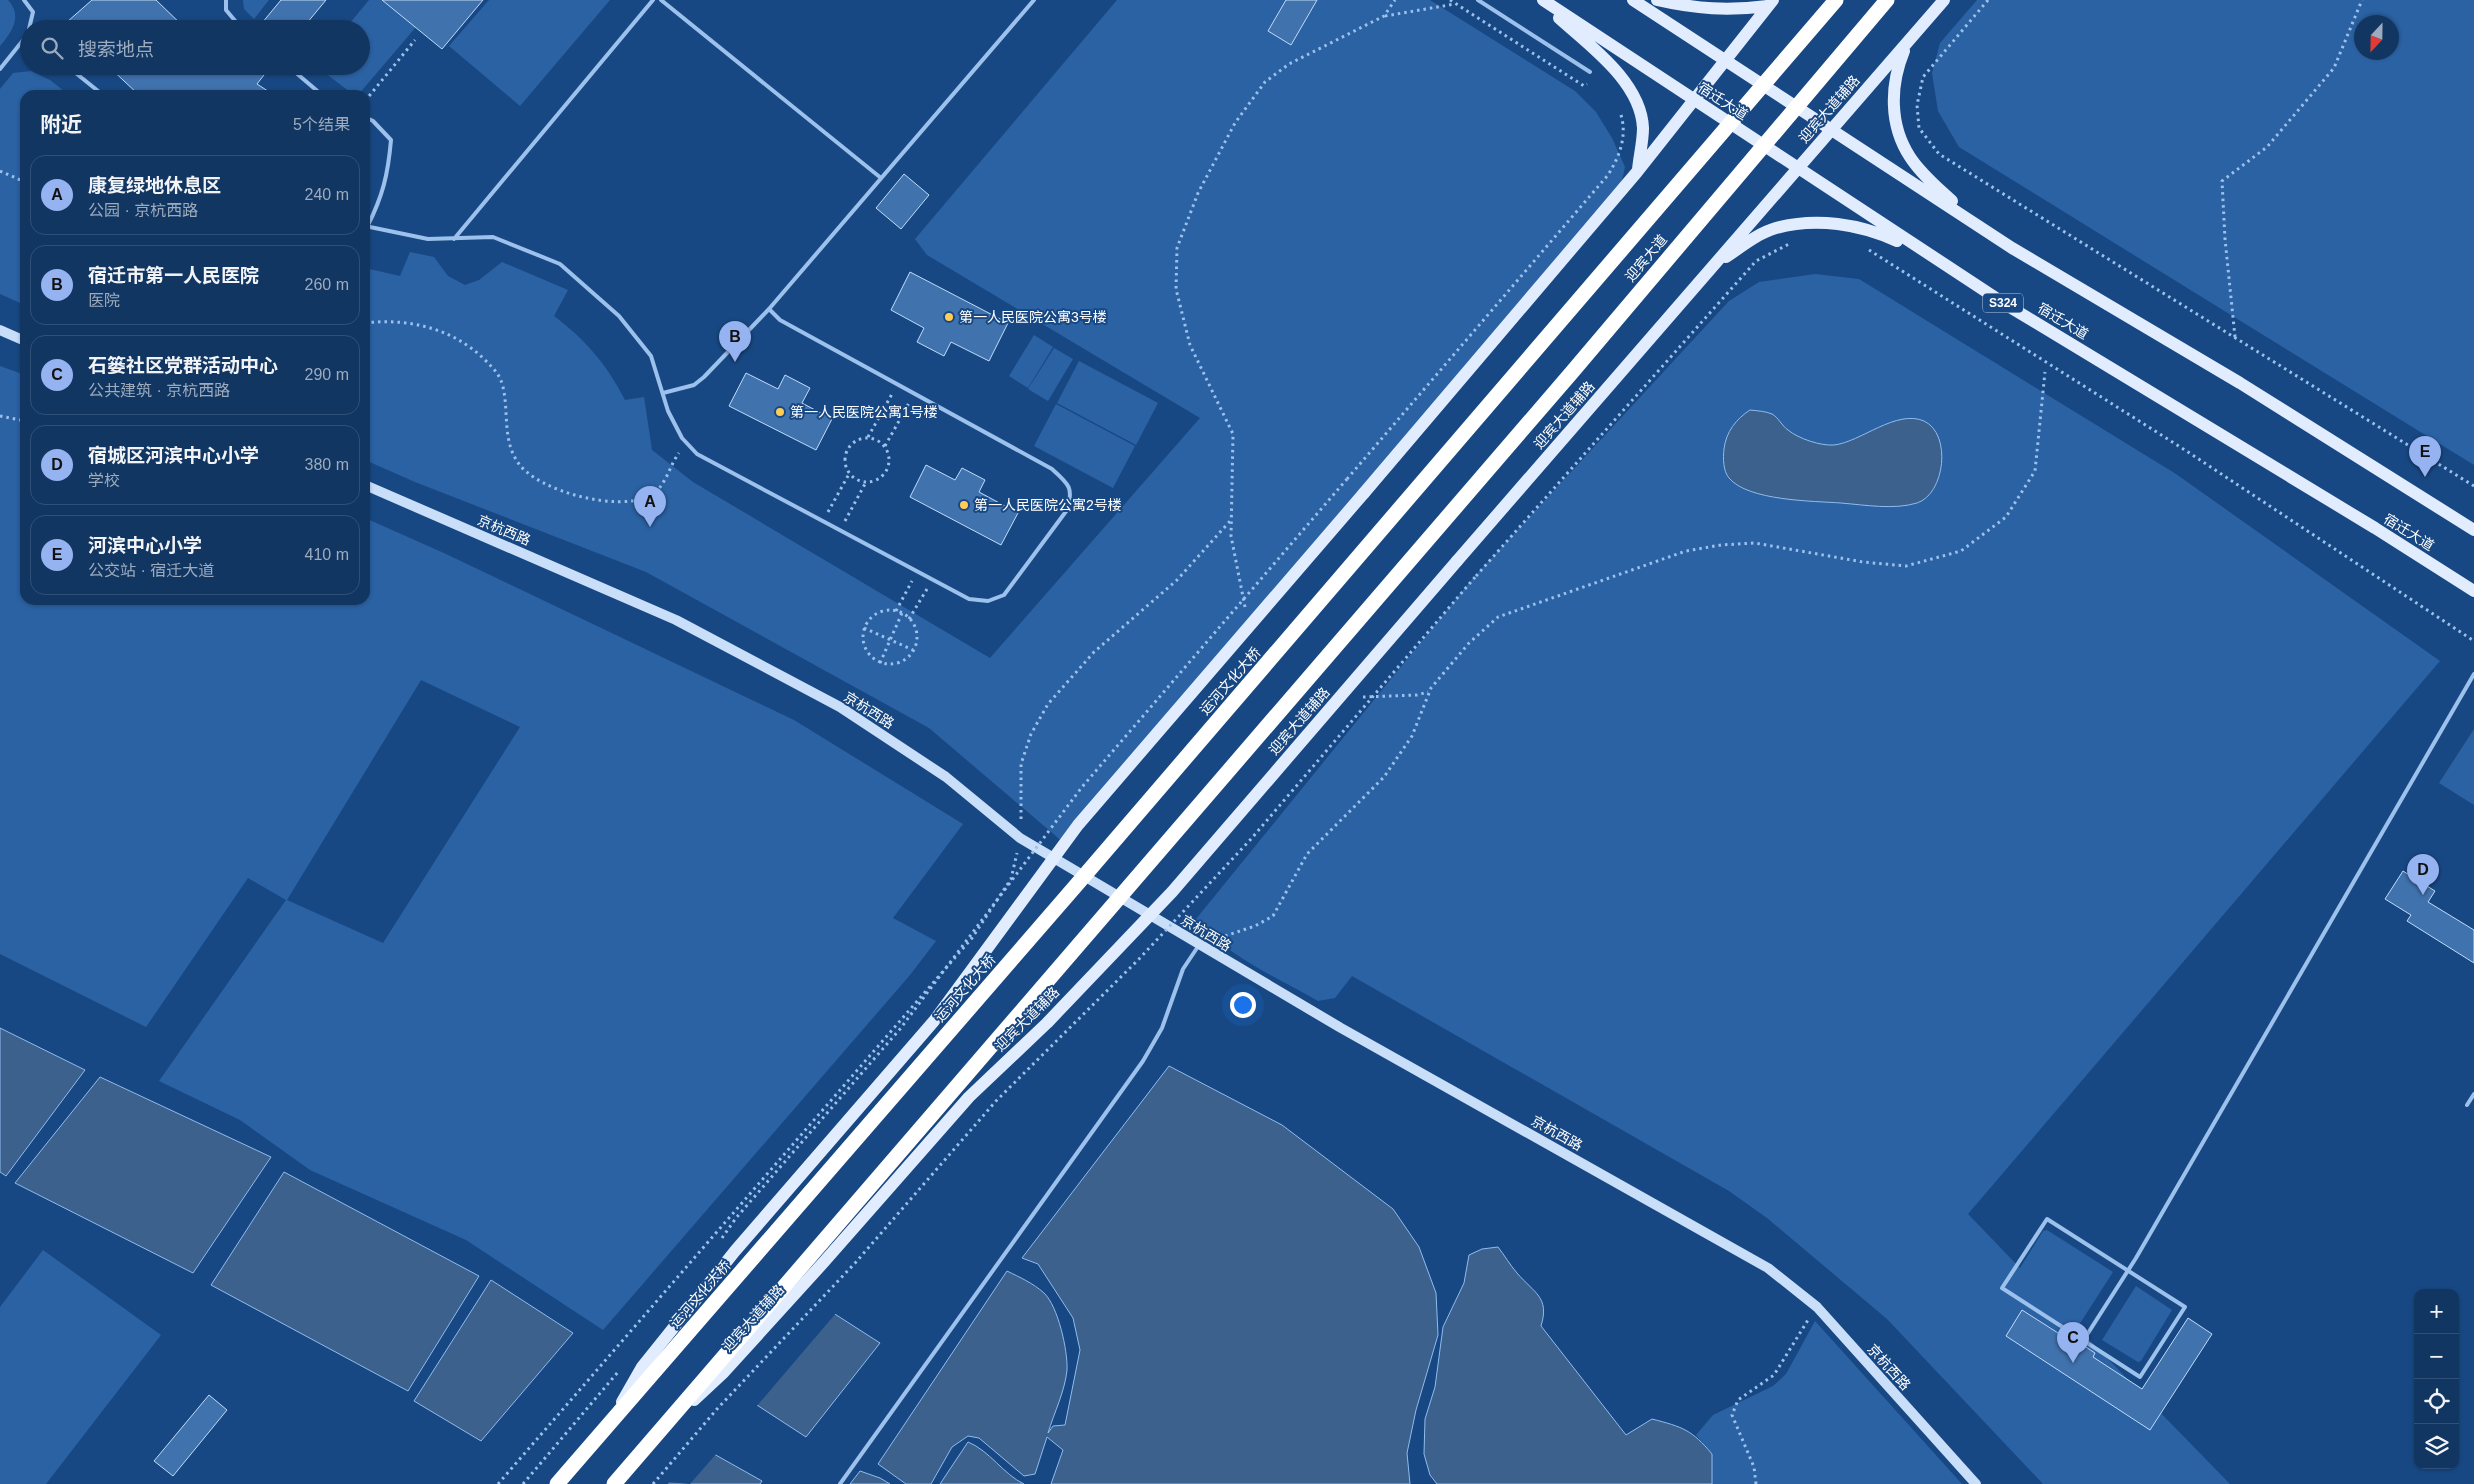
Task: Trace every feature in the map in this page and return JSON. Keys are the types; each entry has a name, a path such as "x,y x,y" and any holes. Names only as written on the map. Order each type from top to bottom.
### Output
{"highway":[{"name":"迎宾大道","path":"1396,512 1836,0"},
{"name":"迎宾大道","path":"653,1439 1573,371 1887,0"},
{"name":"运河文化大桥","path":"557,1484 1066,897 1396,512"},
{"path":"614,1484 653,1439"}],"main road":[{"path":"1538,0 1616,69 1634,96 1643,128 1637,172"},
{"name":"宿迁大道","path":"1543,0 2005,304 2358,517 2474,591"},
{"path":"1633,0 1978,225 2240,383 2474,530"},
{"path":"1657,0 1691,8 1736,10 1771,3"},
{"name":"迎宾大道辅路","path":"653,1439 724,1372 969,1097 1046,1023 1172,892 1944,0"},
{"path":"613,1418 642,1367 735,1251 934,1021 1078,825 1637,172 1771,3"},
{"path":"1908,41 1897,69 1895,86 1894,108 1898,133 1910,158 1935,185 1978,225"},
{"path":"1713,265 1754,238 1774,228 1808,222 1842,224 1874,230 1936,259"},
{"path":"0,330 20,339"},
{"name":"京杭西路","path":"370,488 676,620 840,707 946,777 1020,838 1341,1028 1768,1268 1817,1307 1976,1484"}],"lane":[{"path":"24,0 33,12 31,20"},
{"path":"226,0 226,10 234,20"},
{"path":"454,239 652,0"},
{"path":"661,0 881,178"},
{"path":"663,393 694,384 704,378 769,309 1034,0"},
{"path":"1478,0 1590,72"},
{"path":"0,69 20,43"},
{"path":"78,75 97,90"},
{"path":"299,75 316,90"},
{"path":"370,119 374,121 391,140 388,174 381,201 370,219"},
{"path":"370,227 428,239 493,237 560,264 619,316 652,356 668,411 686,443 697,454 969,600 988,602 1004,595 1067,510 1071,496 1068,483 1052,469 780,320 769,309"},
{"path":"2083,1340 2128,1271 2474,674"},
{"path":"840,1484 1143,1061 1162,1028 1183,969 1199,945"},
{"path":"2467,1105 2474,1094"},
{"path":"2047,1219 2128,1271 2185,1307 2140,1377 2002,1288 2047,1219"}],"path":[{"path":"1384,16 1395,0"},
{"path":"1450,0 1584,86 1589,82 1590,72"},
{"path":"1988,0 1923,77 1917,105 1919,128 1939,154 2474,486"},
{"path":"2235,338 2225,239 2222,181 2267,146 2334,68 2362,0"},
{"path":"1245,610 1230,536 1234,434 1190,345 1176,289 1178,248 1198,193 1234,122 1265,82 1289,64 1384,16 1456,4"},
{"path":"370,95 415,40"},
{"path":"720,1240 736,1218 900,1029 1082,787 1608,175 1617,161 1622,144 1623,120 1618,107"},
{"path":"0,171 20,180"},
{"path":"652,1484 717,1409 844,1276 996,1101 1139,959 1251,839 1476,576 1756,261 1796,242"},
{"path":"1862,245 2185,450 2474,641"},
{"path":"370,322 384,321 415,324 453,336 477,352 497,372 503,387 508,443 520,465 539,480 565,492 611,502 649,496 662,486 674,459 686,443"},
{"path":"1199,945 1255,926 1273,916 1307,854 1384,777 1412,736 1429,692 1469,643 1498,617 1686,551 1721,545 1755,543 1863,562 1906,566 1961,550 2006,516 2035,471 2045,372"},
{"path":"868,437 897,384"},
{"path":"885,446 914,394"},
{"path":"0,416 20,420"},
{"path":"868,437 876,439 885,446 890,456 887,470 877,480 866,482 855,479 850,474 844,460 849,446 861,438 868,437"},
{"path":"823,521 850,474"},
{"path":"840,530 866,482"},
{"path":"498,1484 972,938 1011,879 1020,838 1021,764 1030,734 1048,704 1094,652 1177,580 1231,520"},
{"path":"896,611 917,572"},
{"path":"909,619 932,580"},
{"path":"896,611 902,613 909,619 916,635 914,650 906,659 898,663 880,663 866,652 863,643 864,628 870,618 878,613 896,611"},
{"path":"880,663 902,613"},
{"path":"864,628 914,650"},
{"path":"1362,696 1417,695 1429,692"},
{"path":"1756,1484 1754,1467 1732,1415 1738,1400 1774,1375 1817,1307"},
{"path":"522,1484 621,1368"}],"shaded area":[{"path":"0,0 8,0 15,12 15,18 12,30 0,46"},
{"path":"243,0 269,0 254,19 244,9"},
{"path":"369,0 382,0 416,27 362,90 347,90 328,75 370,75 370,20 352,20"},
{"path":"489,0 610,0 520,106 449,46"},
{"path":"1117,0 1430,0 1575,91 1596,112 1612,138 1625,167 1619,194 1064,843 929,728 646,572 415,482 370,462 370,269 400,276 410,252 434,257 448,276 465,285 479,280 502,262 568,290 554,316 576,334 595,354 611,375 625,400 644,397 652,450 693,482 990,658 1200,418 927,255 915,239"},
{"path":"1977,0 2474,0 2474,465 1959,147 1938,111 1932,73 1940,43"},
{"path":"13,73 39,75 50,80 63,90 20,90 20,303 0,294 0,89"},
{"path":"1815,274 1859,279 2176,474 2440,661 1968,1214 2020,1268 2043,1231 2047,1230 2113,1272 2079,1325 2071,1321 2230,1484 2043,1484 1887,1319 1767,1218 1729,1191 1352,976 1335,998 1318,1001 1237,955 1208,932 1196,919 1473,578 1729,301 1759,282"},
{"path":"1034,335 1053,347 1028,388 1009,376"},
{"path":"1054,348 1073,359 1048,401 1028,389"},
{"path":"1079,361 1158,403 1136,445 1057,403"},
{"path":"0,366 20,373 20,605 370,605 370,520 446,554 794,720 963,824 893,918 936,941 910,975 603,1330 466,1240 310,1170 240,1120 159,1081 286,900 248,878 146,1027 0,954","holes":["421,680 520,727 383,943 287,900"]},
{"path":"1056,404 1135,446 1113,488 1034,446"},
{"path":"1750,410 1772,414 1786,428 1798,436 1829,445 1844,443 1902,419 1913,418 1924,421 1933,428 1939,438 1942,464 1939,477 1934,488 1926,497 1917,503 1899,506 1798,500 1751,491 1738,486 1729,478 1725,468 1724,456 1725,443 1729,432 1736,422"},
{"path":"2474,729 2474,805 2439,783"},
{"path":"0,1028 85,1070 6,1176 0,1172"},
{"path":"1169,1066 1282,1125 1393,1209 1419,1247 1436,1293 1438,1335 1416,1410 1407,1453 1410,1484 1051,1484 1063,1450 1047,1437 1035,1474 1024,1476 979,1438 968,1436 952,1447 931,1484 906,1484 878,1464 1007,1271 1031,1283 1044,1293 1058,1318 1064,1341 1067,1370 1062,1394 1048,1433 1053,1426 1065,1425 1080,1350 1073,1318 1038,1264 1022,1258"},
{"path":"100,1077 271,1157 193,1273 15,1183"},
{"path":"284,1172 479,1276 408,1391 211,1285"},
{"path":"1498,1247 1514,1270 1539,1296 1543,1308 1541,1326 1626,1435 1652,1419 1686,1430 1712,1454 1712,1484 1437,1484 1430,1475 1424,1454 1425,1419 1435,1387 1443,1327 1464,1283 1469,1255 1482,1249"},
{"path":"43,1250 161,1335 46,1484 0,1484 0,1307"},
{"path":"491,1280 573,1333 481,1441 414,1401"},
{"path":"2136,1286 2172,1310 2141,1361 2138,1362 2102,1340"},
{"path":"827,1309 880,1343 806,1437 683,1357"},
{"path":"1815,1321 1962,1484 1712,1484 1712,1454 1696,1435 1713,1415 1773,1386 1786,1374"},
{"path":"625,1404 762,1481 760,1484 603,1484"},
{"path":"968,1442 983,1451 1016,1480 1024,1484 940,1484"},
{"path":"860,1471 880,1478 890,1484 850,1484"}],"pier":[{"path":"773,1262 837,1312 756,1407 680,1357"},
{"path":"627,1402 717,1453 690,1484 669,1482 668,1484 598,1484 581,1474 623,1403"}],"building":[{"path":"92,0 156,0 177,20 69,20"},
{"path":"281,0 326,0 309,20 264,20"},
{"path":"382,0 483,0 442,49"},
{"path":"1286,0 1317,0 1291,45 1268,31"},
{"path":"118,75 264,75 257,84 266,90 134,90"},
{"path":"904,174 929,195 901,229 876,208"},
{"name":"第一人民医院公寓3号楼","path":"910,272 1008,323 989,361 951,342 944,356 917,342 924,328 891,310"},
{"name":"第一人民医院公寓1号楼","path":"746,373 778,389 785,375 810,388 802,403 832,419 816,450 729,406"},
{"name":"第一人民医院公寓2号楼","path":"926,465 955,480 962,468 985,480 979,492 1018,513 1001,545 910,497"},
{"path":"2403,871 2435,891 2428,902 2474,930 2474,963 2407,921 2411,915 2385,899"},
{"path":"2022,1310 2069,1340 2071,1337 2095,1353 2093,1357 2142,1389 2188,1318 2212,1334 2150,1430 2006,1336"},
{"path":"209,1395 227,1410 173,1476 154,1461"}],"place":[{"name":"第一人民医院公寓3号楼","path":"949,317"},
{"name":"宿迁市第一人民医院","path":"735,362"},
{"name":"第一人民医院公寓1号楼","path":"780,412"},
{"name":"河滨中心小学","path":"2425,477"},
{"name":"第一人民医院公寓2号楼","path":"964,505"},
{"name":"康复绿地休息区","path":"650,527"},
{"name":"宿城区河滨中心小学","path":"2423,895"},
{"name":"石篓社区党群活动中心","path":"2073,1363"}]}
